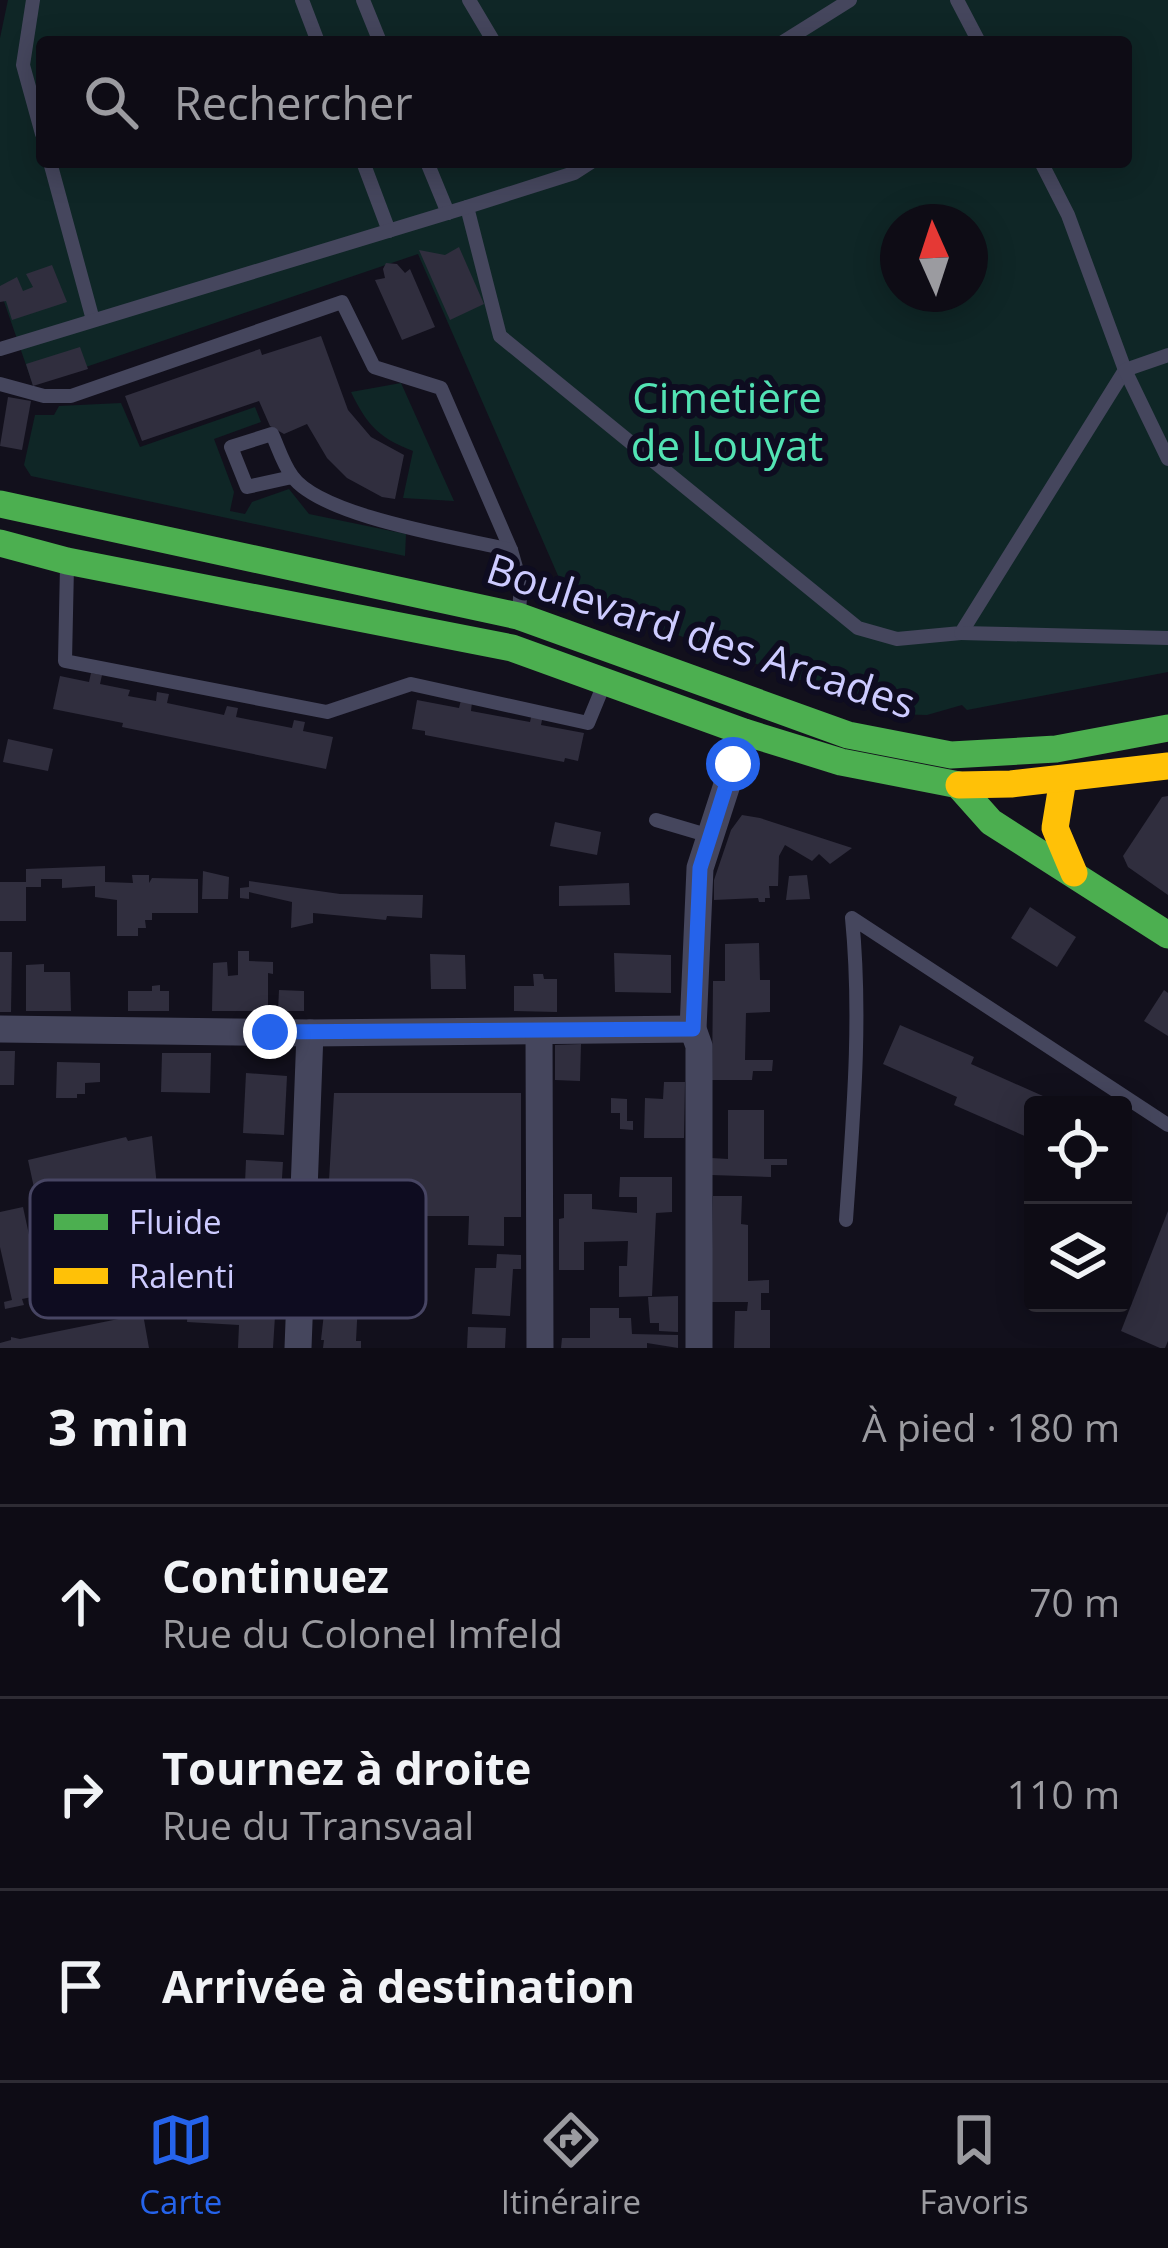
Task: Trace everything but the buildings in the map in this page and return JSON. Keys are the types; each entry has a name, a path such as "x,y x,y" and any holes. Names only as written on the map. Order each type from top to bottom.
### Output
{"main road":[{"name":"Boulevard des Arcades","path":"0,504 518,616 848,735 951,755 1056,749 1168,728"},
{"name":"Boulevard des Arcades","path":"0,543 67,561 512,648 841,762 958,785 1168,766"},
{"path":"951,755 1168,703"},
{"path":"1063,779 1055,812 1055,843 1074,873"},
{"path":"958,785 991,822 1168,935"}],"street":[{"path":"699,1348 699,1046 693,1029 700,868 744,732"},
{"path":"0,1029 539,1033 693,1029"},
{"path":"304,1180 310,1033"},
{"path":"539,1033 540,1348"},
{"path":"298,1348 299,1318"}],"lane":[{"path":"33,0 23,64 36,112"},
{"path":"302,0 316,36"},
{"path":"363,0 378,36"},
{"path":"469,0 490,36"},
{"path":"793,36 850,0"},
{"path":"957,0 977,36"},
{"path":"52,168 93,320"},
{"path":"365,168 389,231"},
{"path":"430,168 448,213"},
{"path":"0,349 467,207 570,168"},
{"path":"1044,168 1068,215 1124,370 1168,459"},
{"path":"467,207 500,336 858,628 897,639 961,633 1168,638"},
{"path":"0,384 44,396 70,396 342,302 374,367 441,388 511,550 521,584 518,616"},
{"path":"961,633 1124,370 1168,355"},
{"path":"292,477 247,487 231,447 272,434 292,477 307,491 347,511 511,550"},
{"path":"67,561 65,661 326,712 411,684 588,723 605,682"},
{"path":"656,820 710,836"},
{"path":"846,1220 857,1065 852,918 1168,1125"}],"green space":[{"name":"Cimetière de Louyat","path":"8,0 1168,0 1168,672 967,710 962,705 927,715 893,714 566,594 418,254 33,385 0,290 0,38"},
{"path":"401,383 454,501 403,498 413,451 375,429 351,392"},
{"path":"121,403 140,447 255,407 261,422 214,439 234,492 230,511 245,514 252,502 289,489 309,514 406,534 405,556 31,476 24,465 35,415 54,415 59,406"}],"traffic: fast":[{"path":"0,504 518,616 848,735 951,755 1056,749 1168,728"},
{"path":"0,543 67,561 512,648 841,762 959,785"},
{"path":"958,785 991,822 1168,935"}],"traffic: slow":[{"path":"959,785 1011,784 1168,766"},
{"path":"1063,779 1055,828 1074,873"}],"route":[{"path":"270,1032 693,1029 700,868 733,764"}]}
